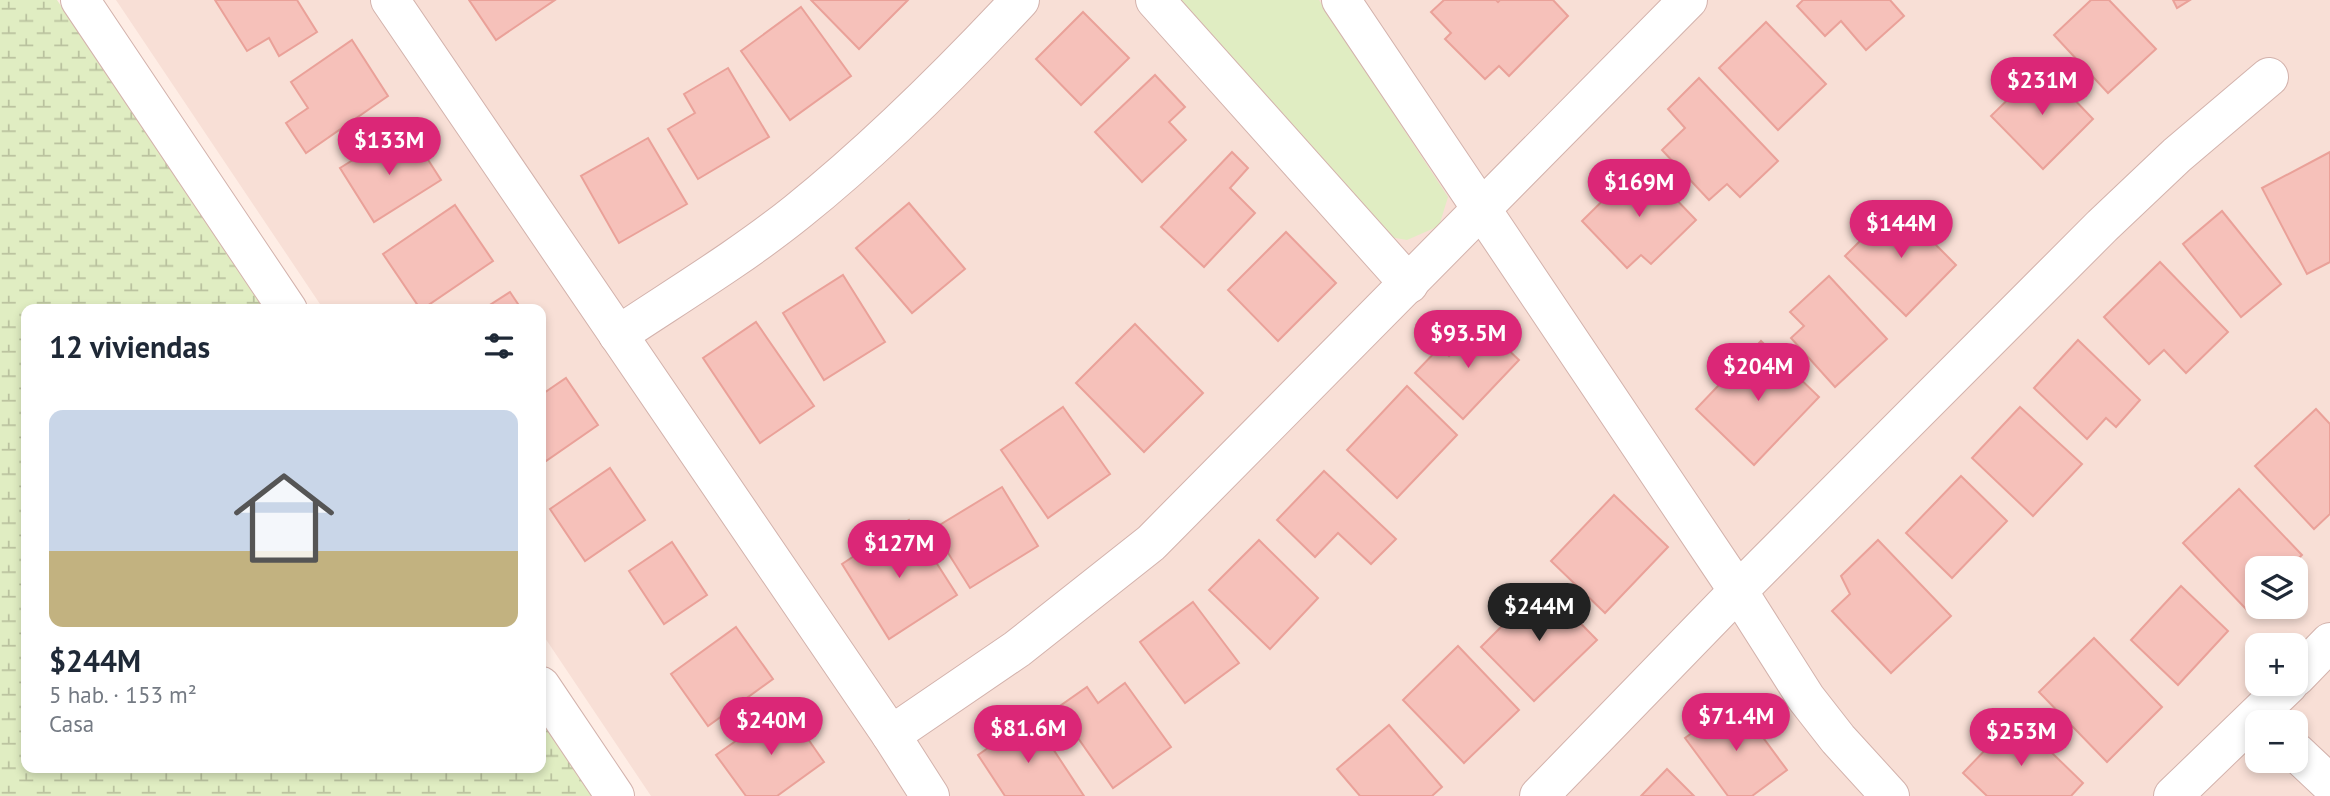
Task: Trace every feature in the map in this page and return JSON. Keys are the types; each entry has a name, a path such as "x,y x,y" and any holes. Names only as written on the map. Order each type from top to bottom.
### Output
{"street":[{"path":"80,0 284,304"},
{"path":"390,0 930,796"},
{"path":"618,335 795,214 853,166 921,103 1020,0"},
{"path":"1155,0 1409,284"},
{"path":"1341,0 1807,698 1838,739 1890,796"},
{"path":"891,735 1017,649 1151,543 1688,0"},
{"path":"1539,796 2102,226 2177,155 2269,77"},
{"path":"2308,665 2330,642"},
{"path":"546,693 615,796"},
{"path":"2268,710 2279,696"},
{"path":"2173,796 2245,733"},
{"path":"2308,763 2330,784"}],"shaded area":[{"path":"116,0 2330,0 2330,796 651,796 546,639 546,304 320,304"}],"green space":[{"path":"0,0 57,0 265,304 21,304 21,773 546,773 546,714 602,796 0,796"},
{"path":"1178,0 1319,0 1448,197 1439,226 1407,240 1390,237"}],"building":[{"path":"215,0 297,0 317,32 279,56 269,38 247,51"},
{"path":"469,0 555,0 496,40"},
{"path":"811,0 908,0 859,49"},
{"path":"1444,0 1553,0 1568,16 1509,76 1499,66 1485,79 1445,39 1451,33 1431,12"},
{"path":"1803,0 1890,0 1904,16 1866,50 1841,21 1825,36 1797,6"},
{"path":"2091,0 2109,0 2156,49 2108,93 2054,35"},
{"path":"2173,0 2190,0 2177,8"},
{"path":"801,7 851,76 790,120 741,51"},
{"path":"1083,12 1129,58 1081,105 1036,59"},
{"path":"1766,22 1826,84 1778,130 1719,68"},
{"path":"352,40 388,96 306,153 286,123 308,108 291,82"},
{"path":"2042,66 2093,119 2043,169 1991,116"},
{"path":"728,68 769,137 698,179 668,129 695,113 684,94"},
{"path":"1155,75 1185,107 1169,122 1186,140 1142,182 1095,132"},
{"path":"1699,78 1778,161 1740,197 1727,184 1709,200 1662,150 1685,128 1668,109"},
{"path":"398,132 415,161 425,155 441,180 374,222 340,168"},
{"path":"648,138 687,204 619,243 581,176"},
{"path":"1232,152 1248,168 1230,188 1255,213 1204,267 1161,227"},
{"path":"2330,152 2330,262 2307,274 2262,188"},
{"path":"1641,163 1696,220 1651,264 1641,255 1627,268 1582,221"},
{"path":"909,203 965,269 912,313 856,248"},
{"path":"455,205 493,261 430,304 417,304 383,254"},
{"path":"1896,205 1956,265 1906,316 1845,256"},
{"path":"2222,211 2281,284 2241,317 2183,244"},
{"path":"1286,232 1336,283 1278,341 1228,290"},
{"path":"2160,262 2228,332 2186,373 2164,350 2149,364 2104,317"},
{"path":"843,275 885,342 824,380 783,313"},
{"path":"1829,276 1887,339 1835,387 1791,338 1804,326 1790,312"},
{"path":"510,292 518,304 491,304"},
{"path":"756,322 814,406 760,443 703,358"},
{"path":"1480,323 1519,360 1463,419 1415,373 1440,347 1449,356"},
{"path":"1135,324 1203,393 1144,452 1076,383"},
{"path":"2078,340 2140,400 2116,427 2106,418 2087,439 2034,388"},
{"path":"1761,341 1819,397 1754,465 1696,409"},
{"path":"566,378 598,425 546,461 546,392"},
{"path":"1407,386 1457,435 1397,498 1347,450"},
{"path":"1063,407 1110,474 1048,518 1001,450"},
{"path":"2020,407 2082,464 2033,516 1972,458"},
{"path":"2316,409 2330,424 2330,514 2314,529 2255,466"},
{"path":"610,468 645,520 585,561 550,509"},
{"path":"1324,471 1396,539 1371,564 1338,533 1315,557 1277,520"},
{"path":"1961,476 2007,521 1952,578 1906,533"},
{"path":"1002,487 1038,546 970,588 933,529"},
{"path":"2239,489 2302,555 2245,556 2245,608 2183,543"},
{"path":"1614,495 1668,547 1605,613 1551,561"},
{"path":"909,520 957,595 889,639 842,564"},
{"path":"1259,540 1318,598 1270,649 1209,590"},
{"path":"1878,540 1951,616 1891,673 1832,611 1850,594 1841,576"},
{"path":"672,542 707,595 664,624 629,571"},
{"path":"1543,585 1597,640 1534,701 1481,647"},
{"path":"2181,586 2228,631 2178,685 2131,640"},
{"path":"1193,602 1239,663 1185,703 1140,642"},
{"path":"736,627 773,679 708,726 671,674"},
{"path":"2094,638 2162,707 2107,762 2039,692"},
{"path":"1458,646 1519,710 1464,763 1403,700"},
{"path":"1125,683 1171,747 1113,788 1057,708 1087,687 1098,703"},
{"path":"1736,701 1787,770 1752,796 1728,796 1685,738"},
{"path":"785,706 824,762 777,796 746,796 716,755"},
{"path":"1032,717 1084,796 1005,796 978,755"},
{"path":"2016,718 2083,783 2071,796 1987,796 1963,773"},
{"path":"1389,725 1442,787 1432,796 1360,796 1337,769"},
{"path":"1667,769 1694,796 1641,796"}]}
